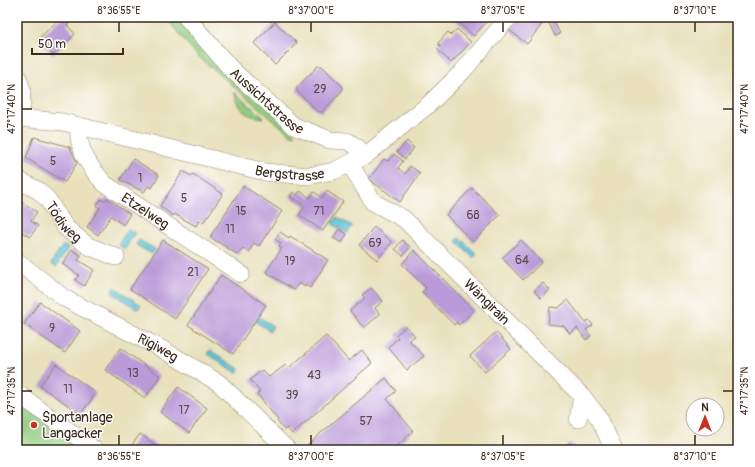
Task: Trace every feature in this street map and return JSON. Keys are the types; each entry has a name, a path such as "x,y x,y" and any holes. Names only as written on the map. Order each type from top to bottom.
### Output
{"street":[{"name":"Aussichtstrasse","path":"186,17 231,68 294,126 330,140 347,141 357,146 365,156"},
{"name":"Bergstrasse","path":"19,117 79,126 279,174 308,176 334,171 365,156 428,105 462,72 509,17"},
{"path":"17,75 22,90 19,117"},
{"name":"Etzelweg","path":"79,126 78,134 89,164 106,184 241,274"},
{"name":"Wängirain","path":"350,164 373,202 404,219 582,396 599,418 614,450"},
{"name":"Tödiweg","path":"17,179 39,191 48,200 65,227 88,246 116,257"},
{"name":"Rigiweg","path":"17,261 64,298 162,349 219,383 288,450"},
{"path":"17,393 95,450"},
{"path":"578,419 582,396"}],"green space":[{"path":"165,17 180,17 295,134 291,135 198,56"},
{"path":"234,92 264,118 247,114 238,103"},
{"name":"Sportanlage Langacker","path":"17,401 83,450 17,450"}],"water":[{"path":"337,217 352,226 348,233 332,224"},
{"path":"128,229 135,233 125,249 118,245"},
{"path":"460,238 477,254 473,258 456,241"},
{"path":"139,240 155,249 152,254 136,245"},
{"path":"63,245 68,248 56,267 51,264"},
{"path":"114,287 141,305 138,309 111,292"},
{"path":"259,317 273,326 270,331 256,322"},
{"path":"210,350 239,369 237,373 208,354"}],"building":[{"path":"62,17 67,17 71,21 67,25 75,34 53,55 38,39"},
{"path":"452,17 491,17 474,36"},
{"path":"519,17 543,17 546,19 527,44 509,30"},
{"path":"553,19 560,34 555,36 548,21"},
{"path":"275,22 297,43 275,65 254,43"},
{"path":"457,29 471,42 451,63 437,49 440,46 438,43 448,32 451,35"},
{"path":"318,66 322,66 343,87 342,91 322,112 317,111 297,91 297,87"},
{"path":"34,137 70,147 77,163 65,182 26,158"},
{"path":"407,141 414,148 405,159 397,152"},
{"path":"394,154 403,161 398,168 405,174 410,166 420,173 400,202 369,179 384,159 388,161"},
{"path":"133,159 159,175 152,188 148,186 144,192 120,180"},
{"path":"183,171 191,176 193,174 223,194 203,223 200,220 196,226 174,214 173,216 160,206"},
{"path":"243,186 282,211 259,246 254,243 249,252 243,248 238,255 210,237"},
{"path":"472,188 500,215 473,242 446,215"},
{"path":"300,191 310,198 314,192 323,198 327,191 343,202 323,231 299,215 305,206 290,197 293,192 297,195"},
{"path":"107,198 130,214 123,225 111,216 98,235 87,227 100,208 96,206 101,199 104,201"},
{"path":"17,199 37,212 31,221 38,226 30,237 17,229"},
{"path":"374,227 392,242 377,260 359,245"},
{"path":"339,229 347,234 342,243 333,238"},
{"path":"280,232 289,238 290,236 328,260 310,288 299,283 294,290 266,272 282,248 279,246 281,243 275,239"},
{"path":"163,240 208,269 175,319 130,289"},
{"path":"402,240 410,247 403,256 395,249"},
{"path":"521,240 542,262 523,280 502,258"},
{"path":"72,250 81,255 78,260 94,270 84,286 75,280 79,275 62,264"},
{"path":"414,250 474,310 459,325 457,322 454,325 422,292 426,288 402,264"},
{"path":"221,275 266,305 233,354 188,325"},
{"path":"543,283 550,290 541,298 534,291"},
{"path":"371,288 383,301 375,308 380,314 364,328 350,311 365,298 362,295"},
{"path":"568,300 585,322 589,320 593,325 586,330 591,336 586,340 577,328 570,334 564,326 548,324 550,307 558,308"},
{"path":"40,302 80,331 65,353 24,324"},
{"path":"406,326 415,336 409,340 424,356 407,370 388,347 398,338 396,335"},
{"path":"496,332 511,349 485,372 470,356"},
{"path":"326,336 349,361 362,350 372,363 292,434 287,428 284,430 277,421 278,420 257,394 260,392 250,380 262,370 269,377 287,364 290,367"},
{"path":"120,348 160,376 145,398 105,370"},
{"path":"56,364 96,393 81,414 40,386"},
{"path":"386,378 396,391 387,399 413,431 393,450 304,449 322,432"},
{"path":"178,387 207,408 189,433 160,412"},
{"path":"140,434 163,450 128,450"},
{"path":"569,443 581,450 564,450"}],"place":[{"name":"Sportanlage Langacker","path":"34,425"}]}
